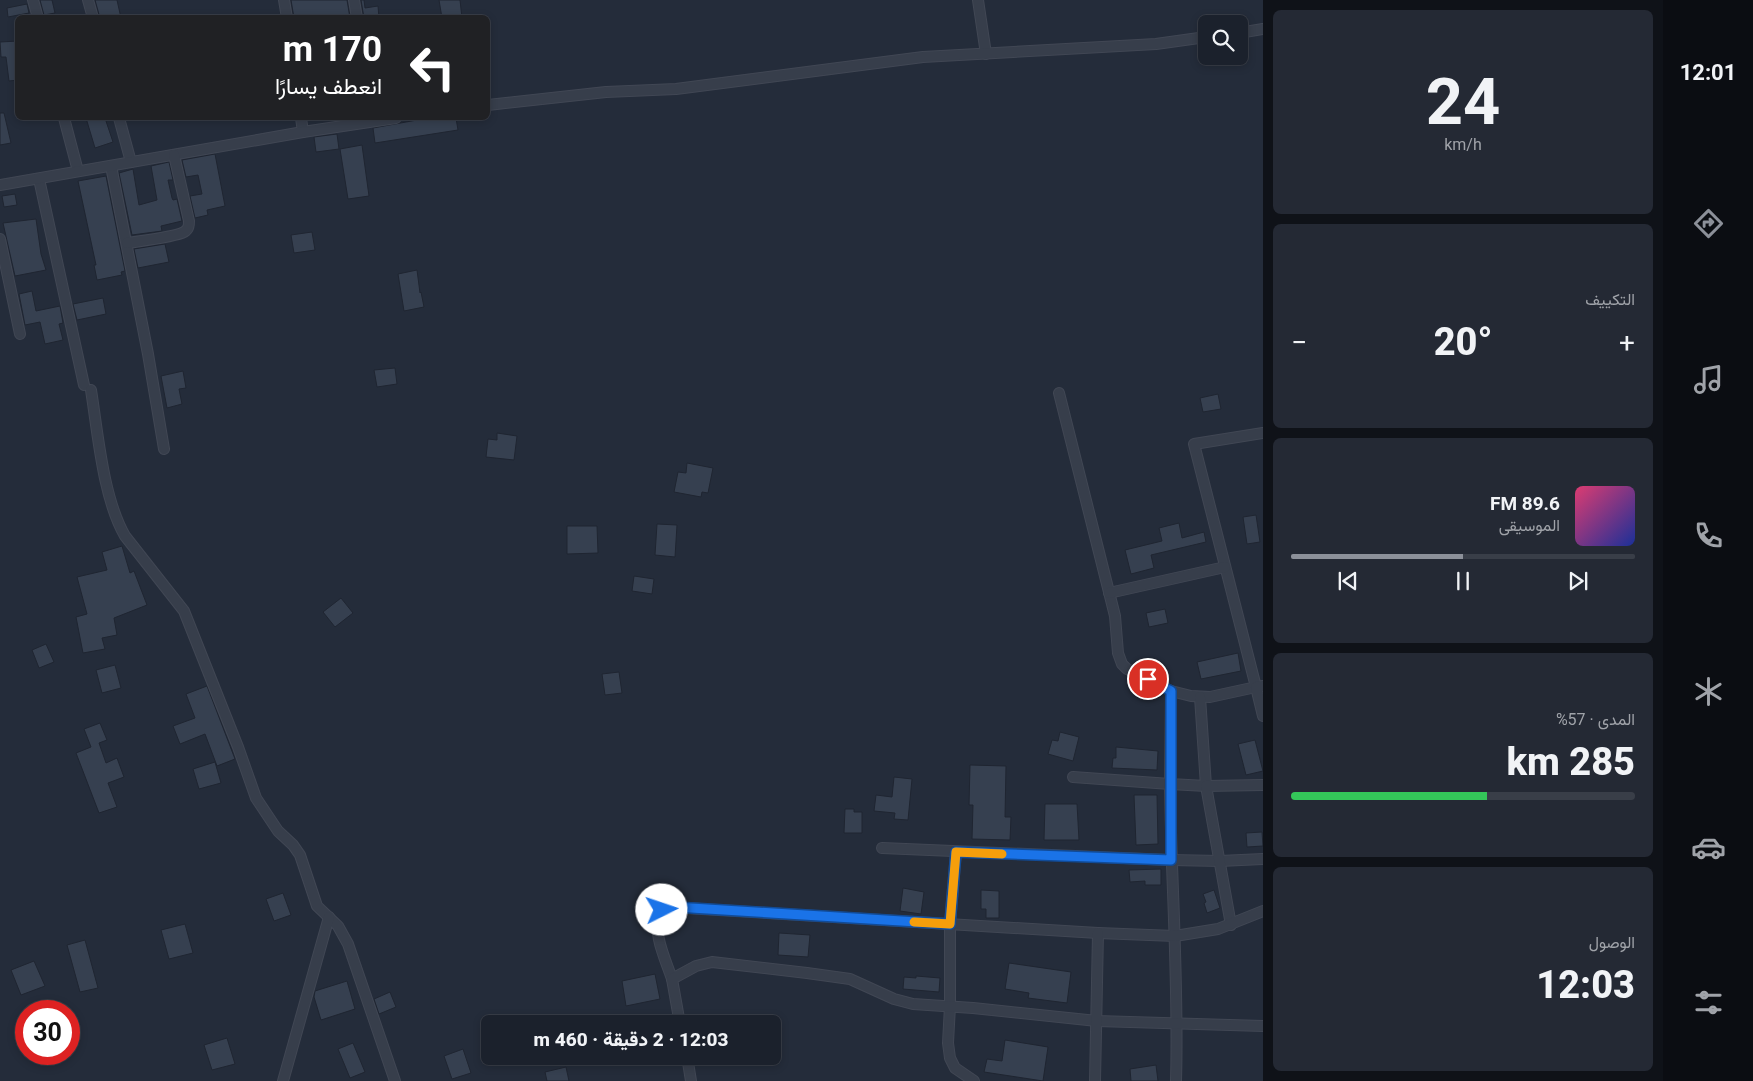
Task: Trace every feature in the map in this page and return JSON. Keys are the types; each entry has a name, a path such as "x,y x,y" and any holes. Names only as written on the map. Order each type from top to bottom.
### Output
{"street":[{"path":"33,0 37,15"},
{"path":"88,0 92,15"},
{"path":"284,0 286,15"},
{"path":"354,0 356,15"},
{"path":"978,0 986,54"},
{"path":"1248,32 1263,29"},
{"path":"490,105 606,92 676,89 923,58 1156,44 1198,39"},
{"path":"65,120 78,172"},
{"path":"120,120 131,162"},
{"path":"301,120 303,132"},
{"path":"0,185 364,120"},
{"path":"127,243 185,232 188,228 189,221 174,155"},
{"path":"111,166 127,243 164,449"},
{"path":"38,179 88,387 103,466 118,525 124,536 184,611 256,798 272,825 300,855 314,901 320,910 338,926 348,944 395,1081"},
{"path":"0,239 20,334"},
{"path":"1059,393 1115,616 1118,652 1122,664 1127,669 1171,691 1200,697 1210,697 1259,686"},
{"path":"1263,433 1194,444 1225,567 1259,686 1263,716"},
{"path":"1109,593 1225,567"},
{"path":"1171,691 1171,860 1178,1024 1176,1081"},
{"path":"1200,697 1206,786 1231,925"},
{"path":"1073,776 1206,786 1263,785"},
{"path":"882,848 1220,862 1263,859"},
{"path":"956,852 950,924 948,1043 950,1058 956,1068 974,1081"},
{"path":"678,1015 672,978 660,946 658,925 660,912 668,907 1175,936 1218,929 1263,911"},
{"path":"283,1081 329,917"},
{"path":"1095,1081 1098,933"},
{"path":"672,978 704,963 722,963 850,979 894,999 913,1004 1097,1021 1263,1026"},
{"path":"688,1065 691,1081"}],"building":[{"path":"40,0 52,0 55,13 44,15"},
{"path":"95,0 117,0 120,15 99,15"},
{"path":"291,0 347,0 350,15 294,15"},
{"path":"361,0 364,0 365,8 378,6 379,15 364,15"},
{"path":"439,0 460,0 462,15 442,15"},
{"path":"27,4 29,13 8,17 7,8"},
{"path":"15,41 15,80 9,81 6,57 1,57 0,42"},
{"path":"0,113 4,113 11,143 0,145"},
{"path":"87,120 106,120 113,142 95,148"},
{"path":"417,120 456,120 458,130 375,143 373,128"},
{"path":"337,134 339,149 316,152 314,137"},
{"path":"362,145 369,196 348,199 340,149"},
{"path":"215,154 225,206 207,210 208,215 195,218 190,196 202,194 198,175 186,177 182,160"},
{"path":"169,162 173,180 168,180 172,198 173,200 177,199 182,221 161,226 162,231 132,235 119,173 133,169 139,205 157,200 151,166"},
{"path":"106,176 125,271 121,272 122,275 97,280 94,265 96,265 78,181"},
{"path":"15,194 17,205 4,207 2,196"},
{"path":"36,219 41,254 46,270 15,276 3,223"},
{"path":"312,232 315,250 294,253 291,235"},
{"path":"165,244 169,262 138,268 134,249"},
{"path":"417,270 424,307 404,311 398,274"},
{"path":"32,291 36,311 60,306 63,323 59,324 63,340 45,344 40,322 25,325 19,294"},
{"path":"103,298 106,314 77,320 73,304"},
{"path":"395,368 397,384 377,387 374,370"},
{"path":"183,371 186,388 179,389 182,404 167,408 161,376"},
{"path":"1218,394 1221,409 1203,412 1200,398"},
{"path":"497,433 517,436 514,460 486,457 488,439 497,440"},
{"path":"687,463 713,468 708,493 702,492 701,497 674,492 678,472 686,473"},
{"path":"1256,515 1260,542 1247,544 1243,517"},
{"path":"1179,523 1182,538 1204,532 1206,542 1151,555 1154,568 1131,574 1125,550 1162,541 1159,528"},
{"path":"657,524 677,525 675,557 655,555"},
{"path":"567,526 597,526 598,553 567,554"},
{"path":"122,546 130,573 134,571 147,605 114,618 117,635 102,638 105,649 83,653 76,617 87,614 77,577 107,570 102,552"},
{"path":"634,576 654,579 652,594 632,591"},
{"path":"341,598 353,613 335,627 323,612"},
{"path":"1165,609 1168,623 1149,627 1146,613"},
{"path":"46,644 54,662 39,668 32,650"},
{"path":"1238,653 1241,671 1201,679 1197,662"},
{"path":"115,665 121,688 102,693 96,670"},
{"path":"619,672 622,693 605,695 602,674"},
{"path":"207,686 235,759 217,766 205,734 180,744 173,726 195,718 186,694"},
{"path":"100,723 107,740 99,743 106,763 117,758 124,777 108,783 117,807 99,813 76,753 91,747 84,729"},
{"path":"1060,732 1079,737 1073,761 1048,754 1052,740 1058,741"},
{"path":"1255,740 1263,771 1246,775 1238,744"},
{"path":"1116,747 1158,751 1157,770 1112,768 1113,758 1116,758"},
{"path":"215,762 221,783 199,789 193,769"},
{"path":"970,765 1006,766 1005,817 1011,817 1010,840 972,839 973,805 969,805"},
{"path":"894,777 912,779 908,820 894,819 895,813 874,811 876,795 892,797"},
{"path":"1134,795 1157,795 1158,844 1136,845"},
{"path":"1045,804 1077,804 1079,840 1044,840"},
{"path":"845,809 854,809 854,812 862,812 862,833 844,833"},
{"path":"1262,832 1263,846 1247,847 1246,833"},
{"path":"1161,869 1161,885 1145,885 1145,881 1130,882 1129,870"},
{"path":"903,888 924,892 921,914 900,911"},
{"path":"981,890 999,891 999,918 986,918 986,909 981,909"},
{"path":"1214,890 1220,908 1207,913 1203,894"},
{"path":"283,893 291,915 274,921 266,899"},
{"path":"185,924 193,953 169,959 161,930"},
{"path":"779,933 810,935 808,957 778,955"},
{"path":"85,940 98,988 80,992 67,945"},
{"path":"34,961 45,986 21,995 11,970"},
{"path":"1009,963 1071,972 1067,1003 1028,998 1029,993 1005,989"},
{"path":"655,974 660,999 626,1006 622,981"},
{"path":"916,976 940,978 939,992 903,989 904,977 916,978"},
{"path":"347,981 355,1009 321,1020 314,997 315,991"},
{"path":"390,992 396,1007 379,1014 374,999"},
{"path":"227,1038 235,1064 212,1070 204,1045"},
{"path":"1005,1040 1048,1047 1043,1081 984,1072 987,1059 1002,1061"},
{"path":"353,1043 365,1072 350,1078 338,1049"},
{"path":"463,1049 471,1073 452,1079 444,1056"},
{"path":"1156,1065 1158,1081 1131,1081 1130,1069"},
{"path":"566,1067 569,1081 547,1081 545,1072"}],"slow traffic":[{"path":"914,922 950,924 956,852 1002,854"}],"route":[{"path":"662,910 668,907 675,907 950,924 956,852 1171,860 1171,691 1148,679"}]}
